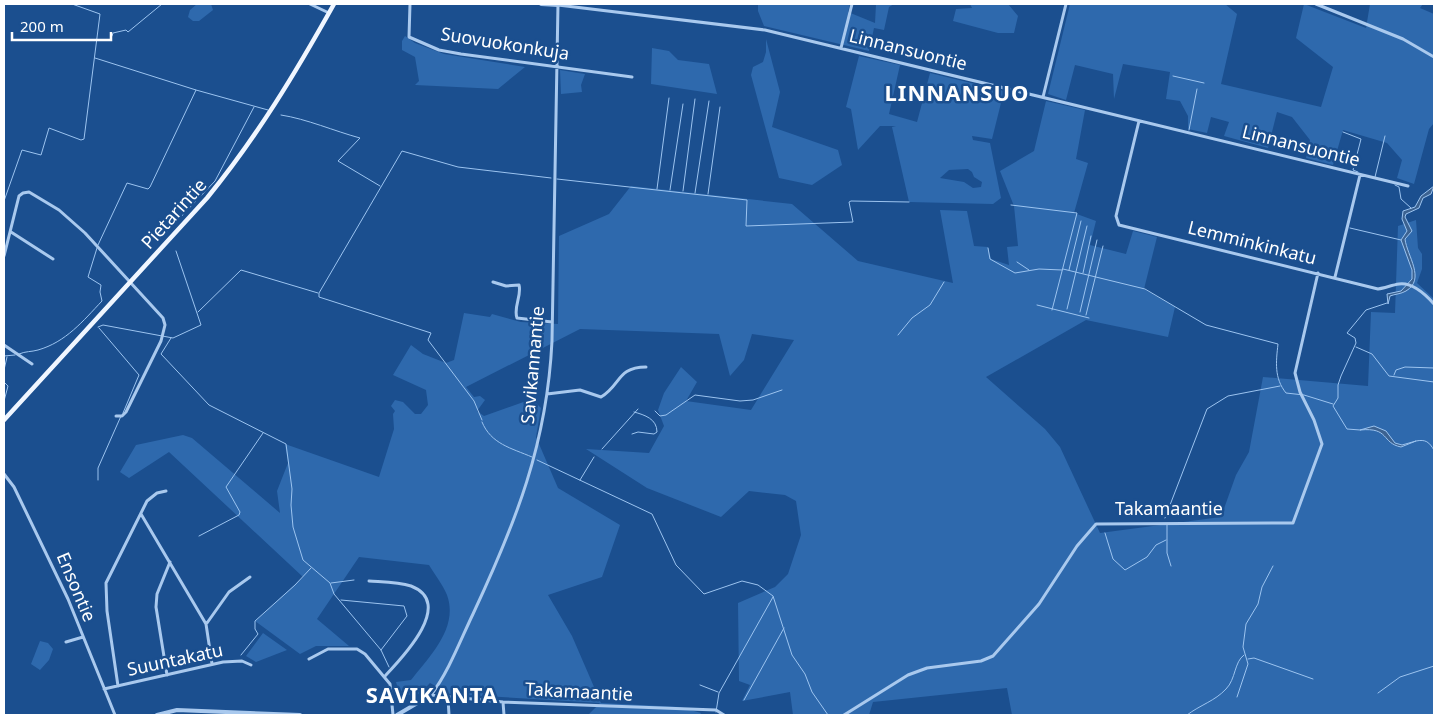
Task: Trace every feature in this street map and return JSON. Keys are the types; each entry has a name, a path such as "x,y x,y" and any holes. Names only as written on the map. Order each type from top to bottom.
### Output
{"main road":[{"name":"Pietarintie","path":"4,420 207,198 242,154 292,79 334,4"}],"street":[{"path":"310,4 329,13"},
{"name":"Suovuokonkuja","path":"410,4 407,34 421,43 461,54 632,77"},
{"name":"Linnansuontie","path":"541,4 558,4 732,24 841,48 1408,186"},
{"name":"Savikannantie","path":"397,715 431,695 447,668 515,521 534,460 547,394 552,322 558,4"},
{"path":"841,48 852,4"},
{"path":"1043,97 1066,4"},
{"path":"1316,4 1403,39 1434,56"},
{"name":"Lemminkinkatu","path":"1139,121 1116,223 1381,289 1400,284 1407,285 1424,294 1434,304"},
{"path":"1335,277 1360,175"},
{"path":"4,256 20,196 25,192 36,195 80,228 131,281 163,318 165,333 126,412 122,416 116,416"},
{"path":"11,232 53,259"},
{"name":"Takamaantie","path":"844,715 908,675 927,668 982,661 993,656 1039,604 1078,546 1096,524 1293,523 1322,444 1314,420 1300,392 1295,373 1318,273"},
{"path":"493,282 506,286 519,286 520,291 516,313 518,318 552,322"},
{"path":"4,345 32,364"},
{"path":"547,394 580,390 600,397 609,391 627,370 633,367 646,368"},
{"name":"Ensontie","path":"4,474 14,486 45,549 114,715"},
{"path":"118,686 106,611 106,583 151,497 166,491"},
{"path":"141,514 206,624 212,664"},
{"path":"167,675 156,607 157,594 170,562"},
{"path":"206,624 208,618 229,592 250,577"},
{"path":"369,581 410,586 421,592 429,609 428,620 385,676"},
{"path":"66,642 83,637"},
{"path":"309,659 328,649 357,649 365,654 385,676 392,693 393,715"},
{"name":"Suuntakatu","path":"104,690 212,664 234,661 251,665"},
{"name":"Takamaantie","path":"431,695 503,702 716,710 724,715"},
{"path":"448,698 449,715"},
{"path":"503,702 504,715"},
{"path":"157,715 177,710 300,715"}],"shaded area":[{"path":"197,4 211,4 213,10 199,21 193,21 188,17 190,10"},
{"path":"758,4 850,4 848,12 875,23 876,4 894,4 889,7 884,30 874,28 869,51 764,26 758,11"},
{"path":"970,4 1008,4 1018,16 1014,33 998,33 953,21 956,9 972,8"},
{"path":"1070,4 1225,4 1237,14 1221,84 1321,107 1333,67 1296,38 1304,4 1366,28 1370,4 1423,4 1420,8 1434,14 1434,123 1429,129 1414,184 1397,178 1402,160 1387,143 1343,130 1333,165 1306,158 1310,140 1292,117 1277,112 1268,148 1224,136 1229,122 1211,117 1207,133 1188,129 1188,116 1180,101 1166,99 1170,72 1123,64 1114,99 1113,74 1075,65 1066,100 1048,94"},
{"path":"405,36 415,43 444,54 525,67 498,89 415,85 419,81 415,57 402,50 402,41"},
{"path":"766,39 780,92 772,127 838,150 842,165 812,185 779,178 751,75 753,67 763,62 766,52"},
{"path":"652,48 669,51 678,60 709,64 717,94 651,84"},
{"path":"859,56 900,65 889,114 917,122 930,73 1004,91 992,139 972,136 973,140 990,143 1001,198 993,204 909,202 892,127 896,126 880,126 858,150 851,109 846,107","holes":["968,169 974,177 982,182 981,187 973,188 964,182 940,178 949,170"]},
{"path":"560,70 585,74 581,85 582,92 561,94"},
{"path":"1046,101 1085,110 1076,159 1088,163 1074,213 1096,221 1090,245 1126,254 1133,231 1157,237 1144,289 1175,307 1168,337 1086,320 986,377 1045,429 1060,447 1100,533 1221,517 1236,475 1249,452 1263,377 1368,386 1371,312 1395,313 1398,226 1416,220 1418,248 1422,254 1422,269 1417,283 1434,299 1434,715 1012,715 1007,688 873,702 869,715 793,715 790,692 742,701 750,685 739,681 738,603 775,587 788,574 801,535 796,501 785,495 749,491 721,517 647,488 586,449 649,453 664,426 658,410 664,393 681,367 697,382 686,401 751,410 794,340 752,334 744,360 730,376 719,334 580,329 466,387 474,397 480,396 485,400 477,411 484,416 532,399 541,408 536,437 558,488 620,525 602,577 548,595 572,636 601,703 680,707 701,713 700,715 588,715 600,703 450,694 430,683 419,694 400,696 396,682 411,680 440,641 449,619 450,607 447,595 429,565 359,557 317,619 349,646 316,646 300,654 255,621 303,577 169,452 129,478 120,472 136,445 183,435 192,438 280,513 277,491 288,463 285,444 379,477 394,429 393,414 395,411 391,406 395,400 403,402 415,414 421,414 428,405 426,390 393,375 411,345 423,354 446,363 454,360 464,313 490,317 492,314 521,322 558,324 559,236 609,214 631,186 792,204 858,261 953,283 940,210 967,211 974,246 988,247 991,259 1009,265 1007,247 1018,246 1014,206 1000,171 1034,151"},
{"path":"1434,186 1431,194 1423,198 1419,208 1406,214 1405,217 1412,231 1405,239 1414,267 1415,280 1406,291 1390,296 1388,304 1387,294 1401,291 1412,279 1412,270 1401,240 1407,231 1402,219 1403,211 1415,207 1421,196"},
{"path":"1374,426 1386,431 1395,443 1402,445 1416,441 1401,447 1390,442 1381,433 1360,430"},
{"path":"263,633 287,650 256,662 246,656"},
{"path":"40,641 48,643 53,649 49,660 40,670 31,664"}],"waterway":[{"path":"4,201 22,150 41,155 49,128 81,140 84,139 100,14 72,4"},
{"path":"112,36 113,33 126,30 128,32 162,4"},
{"path":"95,58 196,90 150,187 148,189 127,183 98,245"},
{"path":"1173,76 1204,83"},
{"path":"1189,130 1197,89"},
{"path":"196,90 268,110"},
{"path":"657,189 669,98"},
{"path":"683,191 695,99"},
{"path":"695,193 709,101"},
{"path":"670,190 683,104"},
{"path":"158,241 215,181 254,107"},
{"path":"708,194 720,107"},
{"path":"281,115 301,119 360,138 338,161 380,186"},
{"path":"1343,132 1361,139 1353,170 1358,172"},
{"path":"1375,177 1385,136"},
{"path":"482,420 474,401 428,340 431,333 319,297 319,293 402,151 458,167 551,178"},
{"path":"557,179 747,200 746,226 853,222 849,202 851,201 909,202"},
{"path":"1395,185 1399,187 1401,199 1411,208"},
{"path":"1011,205 1077,213 1052,310"},
{"path":"1069,270 1081,221"},
{"path":"1067,309 1087,226"},
{"path":"1350,228 1401,240"},
{"path":"1083,273 1091,236"},
{"path":"1080,312 1097,240"},
{"path":"1086,315 1103,246"},
{"path":"19,354 38,350 57,342 73,330 102,301 101,285 88,277 97,248"},
{"path":"988,248 990,259 1015,273 1039,269 1062,270"},
{"path":"98,327 103,325 173,338 201,325 176,251"},
{"path":"1017,262 1029,270"},
{"path":"1063,269 1145,289 1206,325 1278,344 1276,363 1278,376 1279,382 1286,393 1304,395 1333,404"},
{"path":"198,312 241,270 318,293"},
{"path":"898,335 912,318 930,305 944,282"},
{"path":"1360,430 1347,429 1333,406 1338,398 1338,385 1341,376 1356,343 1355,338 1347,333 1366,310 1387,303"},
{"path":"1037,305 1089,318"},
{"path":"99,328 139,375 123,413"},
{"path":"171,338 161,354 209,405 286,444 292,489 293,527 303,560 330,583 334,594 381,650 389,667"},
{"path":"1356,347 1372,354 1389,376 1434,382"},
{"path":"4,356 15,355"},
{"path":"4,370 7,357"},
{"path":"1394,375 1396,370 1405,367 1434,368"},
{"path":"4,382 8,386 4,401"},
{"path":"1165,518 1207,409 1228,396 1280,386"},
{"path":"655,411 660,416 666,415 695,395 740,401 753,400 782,390"},
{"path":"602,449 638,409"},
{"path":"632,434 638,432 654,434 657,432 653,421 646,416 634,412"},
{"path":"98,480 98,468 121,416"},
{"path":"482,422 496,440 509,448 532,457"},
{"path":"199,536 239,515 240,512 226,487 263,433"},
{"path":"1416,441 1422,440 1427,442 1434,450"},
{"path":"580,480 594,457"},
{"path":"537,460 652,514 676,565 704,594 742,581 758,585 773,596 792,655 805,674 812,692 828,715"},
{"path":"1167,525 1167,553 1171,566"},
{"path":"1105,533 1113,559 1125,570 1147,557 1156,545 1166,540"},
{"path":"1237,697 1248,664 1243,647 1246,624 1258,604 1262,587 1273,566"},
{"path":"241,655 258,634 255,629 255,621 311,568"},
{"path":"331,583 354,580"},
{"path":"716,712 719,693 773,597"},
{"path":"341,600 404,606 407,616 381,650"},
{"path":"744,700 784,628"},
{"path":"1187,715 1217,697 1226,689 1232,680 1238,662 1244,655"},
{"path":"1248,659 1254,658 1313,679"},
{"path":"1378,693 1400,677 1434,666"},
{"path":"700,685 718,692"}],"district":[{"name":"LINNANSUO","path":"957,93"},
{"name":"SAVIKANTA","path":"432,695"}]}
